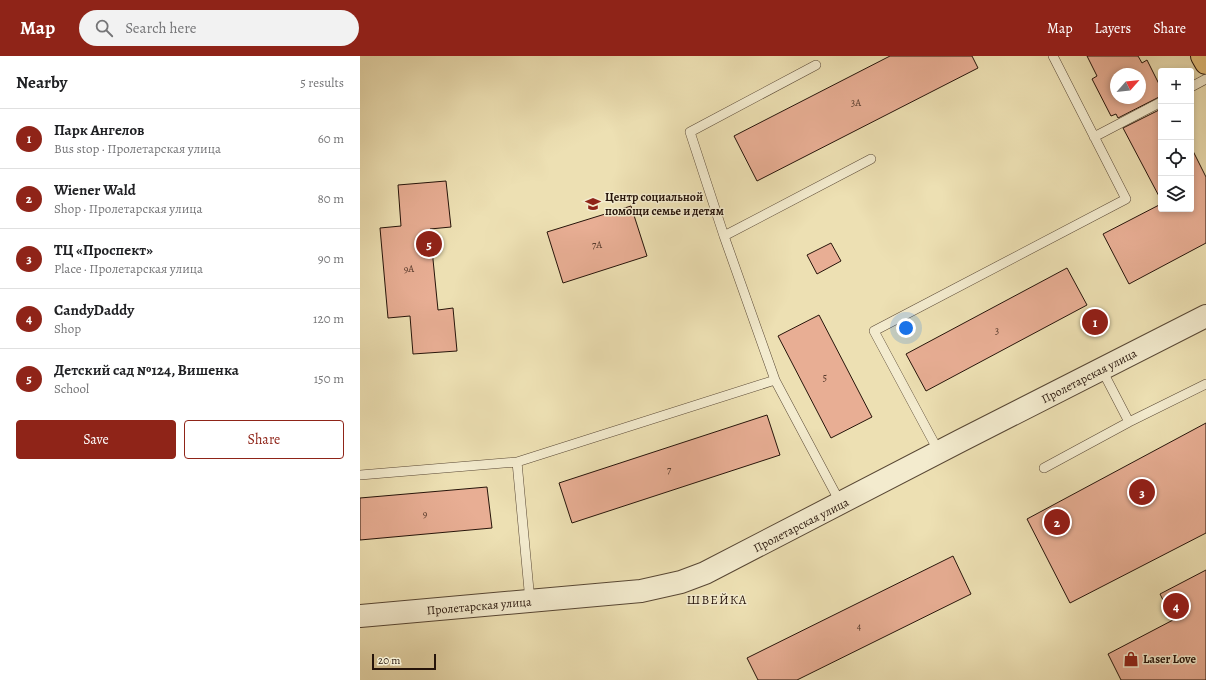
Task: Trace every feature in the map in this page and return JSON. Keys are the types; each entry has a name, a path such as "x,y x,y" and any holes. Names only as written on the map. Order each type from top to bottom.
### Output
{"main road":[{"path":"1202,56 1206,63"}],"street":[{"name":"Пролетарская улица","path":"360,616 641,591 681,582 705,573 1206,316"}],"lane":[{"path":"939,452 874,331 1126,199 1054,56"},
{"path":"816,65 690,132 724,236 775,380 841,504"},
{"path":"1194,85 1206,79"},
{"path":"1094,137 1158,104"},
{"path":"724,236 870,159"},
{"path":"1102,370 1129,422"},
{"path":"360,475 517,462 775,380"},
{"path":"1044,468 1129,422 1206,384"},
{"path":"517,462 530,601"}],"building":[{"path":"890,56 972,56 978,68 757,181 734,136"},
{"path":"1087,56 1138,56 1142,63 1147,60 1158,82 1158,98 1146,104 1146,68 1110,68 1110,104 1145,104 1118,118 1116,114 1111,116 1092,79 1097,76"},
{"path":"1158,110 1158,194 1123,128"},
{"path":"1194,153 1206,177 1206,243 1129,284 1103,234 1158,206 1158,212 1194,212"},
{"path":"446,181 451,227 430,229 438,310 453,308 457,351 413,354 410,316 388,318 380,228 401,226 398,185"},
{"path":"631,206 647,256 563,283 547,232"},
{"path":"831,243 841,261 817,274 807,255"},
{"path":"1067,268 1087,305 926,391 906,354"},
{"path":"819,315 872,417 831,438 778,336"},
{"path":"767,415 780,455 572,523 559,483"},
{"path":"1206,423 1206,533 1070,603 1027,519"},
{"path":"487,487 492,528 360,540 360,498"},
{"path":"953,556 971,594 797,680 758,680 747,658"},
{"path":"1206,570 1206,680 1121,680 1108,654 1173,620 1160,594"}],"place":[{"name":"Центр социальной помощи семье и детям","path":"593,204"},
{"name":"Детский сад №124, Вишенка","path":"429,244"},
{"name":"Парк Ангелов","path":"1095,322"},
{"name":"ТЦ «Проспект»","path":"1142,492"},
{"name":"Wiener Wald","path":"1057,522"},
{"name":"CandyDaddy","path":"1176,606"},
{"name":"Laser Love","path":"1131,659"}],"district":[{"name":"ШВЕЙКА","path":"717,599"}]}
